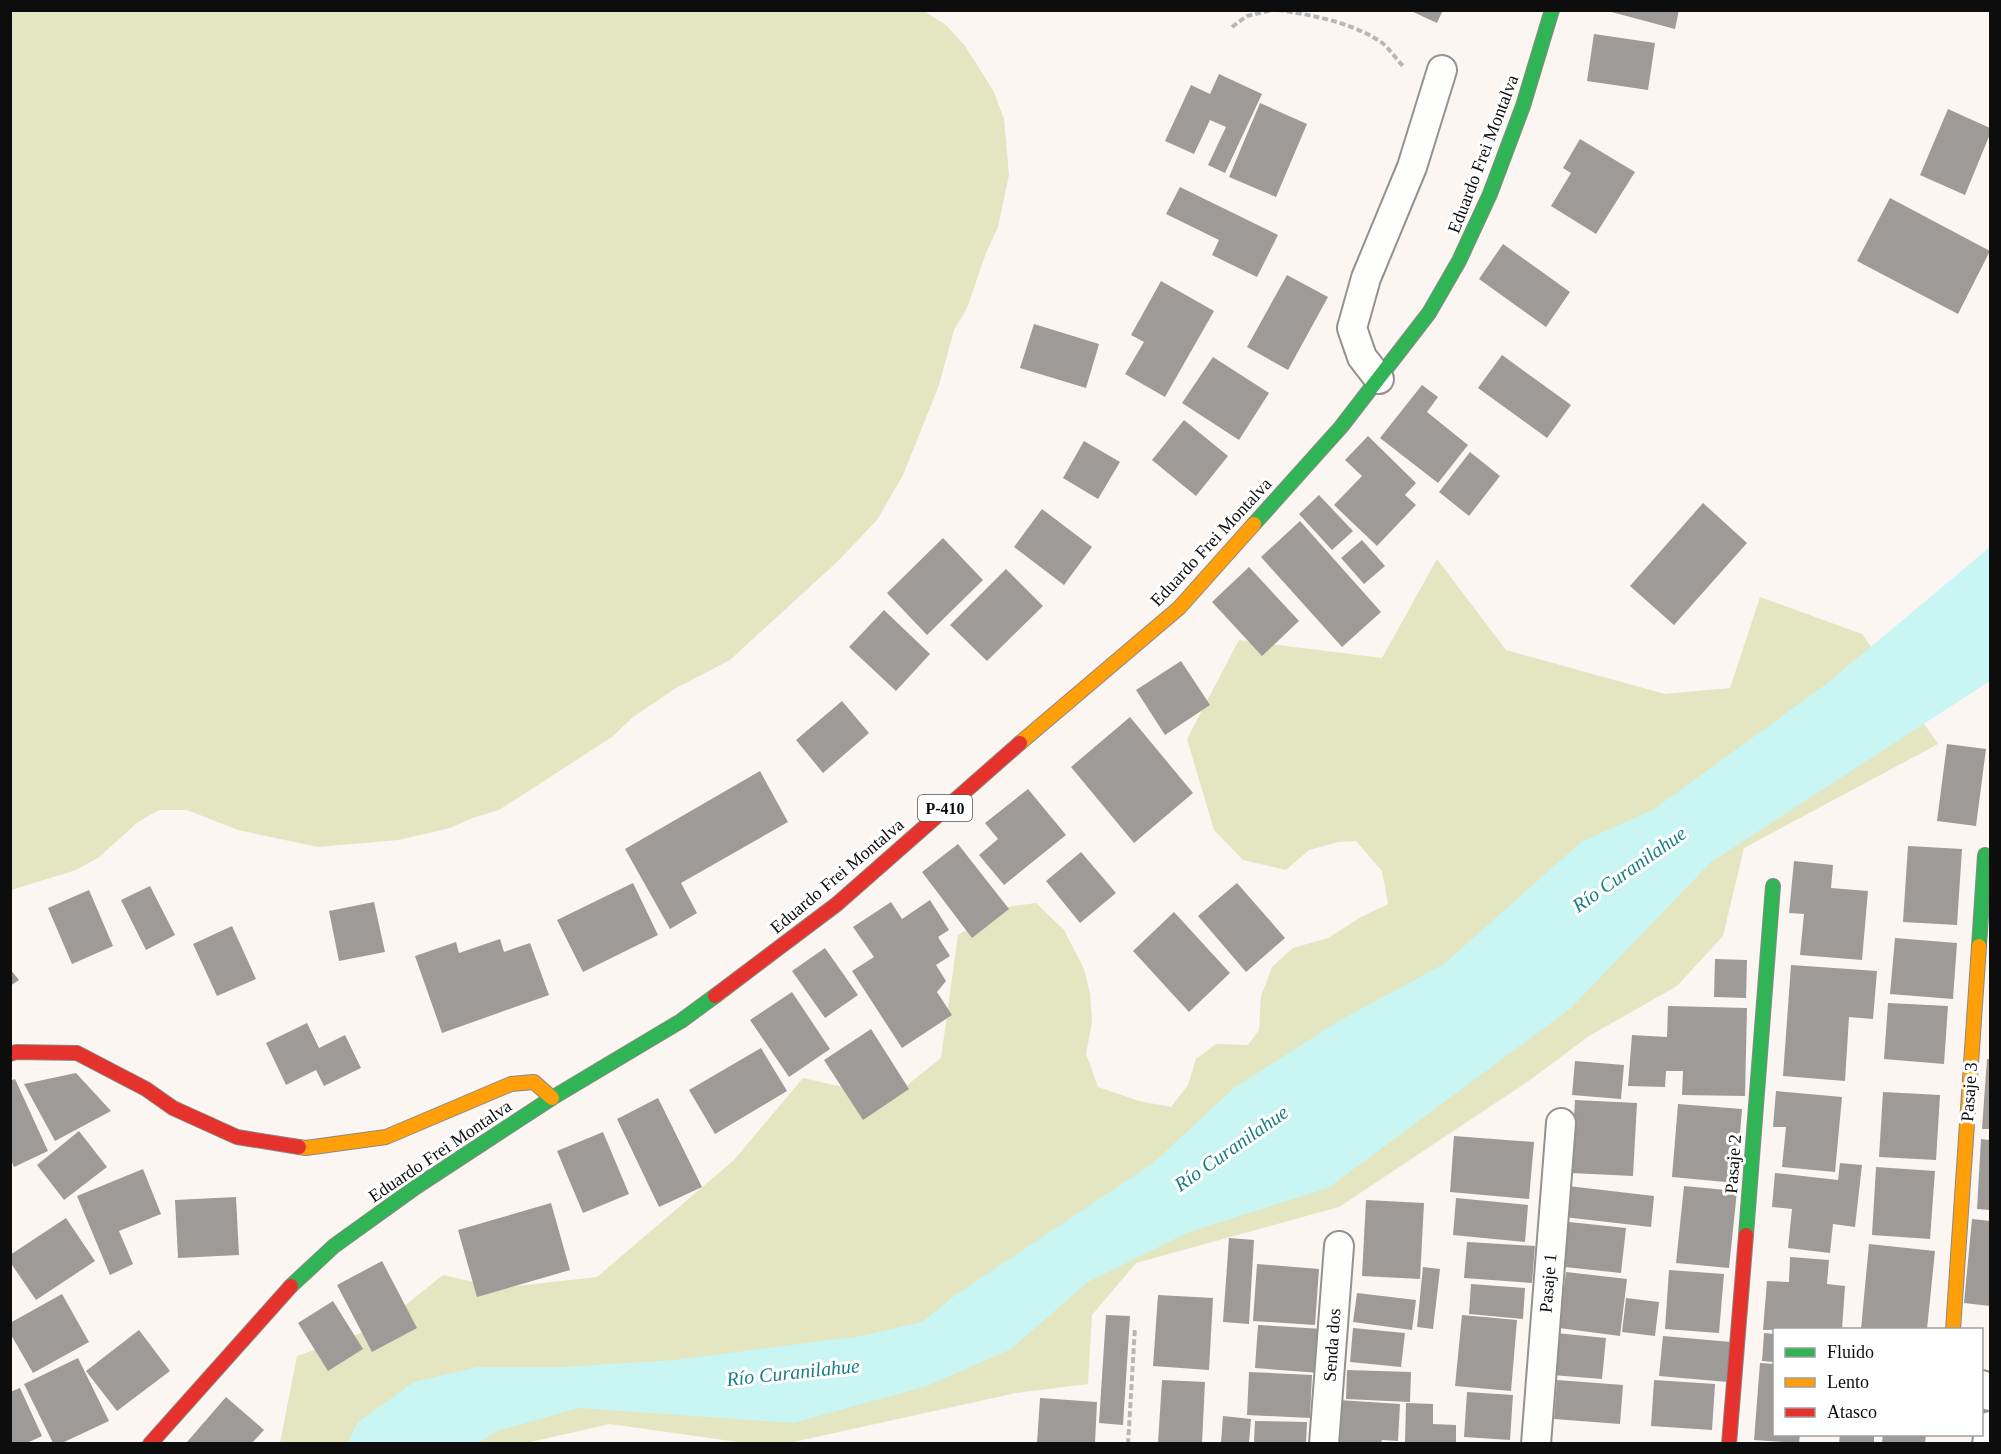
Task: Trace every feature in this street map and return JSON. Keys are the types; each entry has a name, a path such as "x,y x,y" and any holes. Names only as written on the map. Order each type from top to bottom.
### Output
{"main road":[{"name":"Eduardo Frei Montalva","path":"150,1443 295,1281 334,1246 416,1187 552,1098 681,1022 837,904 983,774 1179,608 1341,427 1429,313 1459,261 1490,194 1515,128 1552,10"},
{"name":"Pasaje 3","path":"1953,1328 1985,855"},
{"name":"Pasaje 2","path":"1730,1443 1773,886"},
{"path":"10,1054 16,1052 77,1053 146,1089 173,1108 237,1137 306,1148 387,1137 511,1084 534,1082 552,1098"}],"street":[{"path":"1379,379 1362,357 1352,328 1366,278 1412,166 1442,70"},
{"name":"Pasaje 1","path":"1536,1443 1561,1123"},
{"name":"Senda dos","path":"1324,1443 1339,1246"},
{"path":"1987,1443 1990,1426"}],"path":[{"path":"1232,27 1247,16 1272,10"},
{"path":"1278,10 1315,15 1351,28 1381,42 1403,66"},
{"path":"1128,1443 1135,1327"}],"green space":[{"path":"922,10 946,25 965,46 994,92 1004,119 1009,175 998,227 986,253 967,308 954,330 939,385 903,475 877,520 838,561 730,660 676,688 633,717 612,737 499,810 472,818 450,828 398,840 318,847 238,830 187,810 159,810 138,822 98,858 76,870 11,890 11,11"},
{"path":"1437,559 1506,650 1665,694 1730,688 1760,597 1862,634 1938,744 1744,848 1723,936 1677,986 1589,1036 1530,1080 1339,1207 1136,1263 1092,1315 1088,1384 1016,1393 789,1443 745,1443 610,1424 526,1443 280,1443 297,1356 378,1327 443,1275 499,1288 597,1277 734,1160 803,1078 891,1098 941,1058 958,935 1007,907 1036,903 1064,930 1084,969 1090,993 1092,1022 1086,1054 1098,1087 1139,1101 1171,1107 1188,1085 1196,1059 1216,1044 1248,1045 1259,1030 1261,996 1272,967 1293,948 1328,938 1363,916 1388,904 1382,871 1356,841 1338,842 1309,850 1286,870 1243,860 1214,830 1187,739 1239,640 1382,658"}],"water":[{"name":"Río Curanilahue","path":"1990,547 1990,681 1711,862 1570,1009 1328,1188 1189,1232 1088,1282 1011,1349 927,1386 793,1423 579,1408 497,1431 478,1443 348,1443 357,1423 414,1382 477,1367 562,1367 675,1360 861,1336 922,1322 958,1293 1153,1163 1234,1088 1337,1022 1444,964 1581,842 1654,809 1825,685"}],"building":[{"path":"1409,10 1443,10 1437,23"},
{"path":"1604,10 1679,10 1675,29"},
{"path":"1594,34 1655,43 1648,90 1587,81"},
{"path":"1219,74 1262,94 1225,173 1208,165 1226,127 1210,120 1194,154 1165,141 1191,85 1210,94"},
{"path":"1260,103 1307,124 1276,197 1229,177"},
{"path":"1948,109 1990,128 1990,134 1965,195 1920,175"},
{"path":"1580,139 1635,172 1596,234 1551,206 1571,173 1563,168"},
{"path":"1180,187 1278,235 1257,277 1212,255 1219,240 1166,214"},
{"path":"1890,198 1990,251 1958,314 1857,261"},
{"path":"1503,244 1570,292 1546,327 1479,279"},
{"path":"1287,275 1328,297 1288,370 1247,347"},
{"path":"1161,281 1214,311 1165,397 1125,374 1144,342 1131,335"},
{"path":"1034,324 1099,344 1086,388 1020,368"},
{"path":"1502,355 1571,405 1547,438 1478,388"},
{"path":"1213,357 1269,393 1239,440 1182,403"},
{"path":"1422,385 1438,397 1427,412 1468,445 1438,483 1380,438"},
{"path":"1184,420 1228,456 1196,496 1152,460"},
{"path":"1368,436 1416,483 1405,495 1416,505 1377,546 1334,505 1362,476 1345,460"},
{"path":"1084,441 1120,462 1098,499 1063,478"},
{"path":"1470,452 1500,476 1469,516 1439,492"},
{"path":"1319,495 1353,531 1332,550 1299,514"},
{"path":"1703,503 1747,543 1674,625 1630,586"},
{"path":"1042,509 1092,547 1064,585 1014,547"},
{"path":"1300,521 1381,612 1342,647 1261,557"},
{"path":"943,538 983,580 927,635 887,593"},
{"path":"1362,540 1385,566 1364,584 1341,558"},
{"path":"1249,567 1299,621 1262,656 1212,602"},
{"path":"1006,569 1043,606 987,661 950,625"},
{"path":"884,610 930,654 896,691 849,647"},
{"path":"1181,661 1210,705 1165,735 1136,690"},
{"path":"842,701 869,733 823,773 796,740"},
{"path":"1130,717 1193,793 1134,843 1071,767"},
{"path":"1947,744 1986,749 1976,826 1937,821"},
{"path":"760,771 788,822 681,883 697,913 670,929 625,849"},
{"path":"1028,789 1066,835 1004,885 979,855 998,839 985,823"},
{"path":"958,844 1009,909 972,938 922,872"},
{"path":"1908,846 1962,849 1957,925 1903,922"},
{"path":"1081,852 1116,893 1080,923 1046,881"},
{"path":"1794,861 1833,865 1831,888 1868,891 1862,960 1800,955 1804,914 1789,913"},
{"path":"633,883 658,935 583,972 557,920"},
{"path":"1237,883 1285,938 1246,972 1198,916"},
{"path":"150,886 175,935 146,950 121,900"},
{"path":"89,890 113,946 72,964 48,908"},
{"path":"930,900 949,930 938,937 950,956 936,965 946,981 937,992 952,1015 902,1048 852,971 874,957 853,927 891,902 902,919"},
{"path":"374,902 385,952 339,961 329,911"},
{"path":"1174,912 1230,973 1189,1012 1133,951"},
{"path":"232,926 256,979 217,996 193,944"},
{"path":"1895,938 1957,943 1953,999 1890,994"},
{"path":"500,939 504,952 530,943 549,995 442,1033 415,956 456,942 459,953"},
{"path":"825,948 858,995 825,1018 792,971"},
{"path":"1715,959 1747,960 1746,998 1714,997"},
{"path":"1791,965 1877,971 1873,1019 1849,1017 1845,1081 1783,1076"},
{"path":"10,969 19,980 10,986"},
{"path":"792,992 830,1049 789,1077 750,1020"},
{"path":"1888,1003 1948,1006 1944,1064 1884,1059"},
{"path":"1668,1006 1747,1008 1745,1096 1682,1095 1683,1071 1666,1071 1665,1087 1628,1086 1632,1035 1667,1037"},
{"path":"307,1023 319,1048 345,1035 361,1068 324,1086 316,1070 286,1085 266,1043"},
{"path":"871,1029 909,1089 863,1120 824,1060"},
{"path":"761,1048 787,1091 715,1134 689,1090"},
{"path":"1987,1059 1990,1059 1990,1129 1982,1129"},
{"path":"1575,1061 1624,1065 1621,1099 1572,1095"},
{"path":"76,1073 111,1111 55,1141 24,1084"},
{"path":"15,1079 48,1151 14,1167 10,1158 10,1081"},
{"path":"1776,1091 1842,1097 1835,1172 1782,1167 1786,1127 1773,1127"},
{"path":"1883,1092 1940,1095 1936,1160 1879,1157"},
{"path":"658,1098 702,1187 659,1207 617,1119"},
{"path":"1575,1100 1637,1103 1633,1176 1571,1173"},
{"path":"1678,1104 1742,1109 1736,1183 1672,1177"},
{"path":"79,1131 107,1167 64,1200 37,1165"},
{"path":"603,1132 629,1194 583,1213 557,1151"},
{"path":"1454,1136 1534,1142 1529,1199 1450,1192"},
{"path":"1981,1139 1990,1140 1990,1210 1977,1209"},
{"path":"1840,1163 1862,1165 1855,1227 1833,1224 1830,1253 1788,1248 1792,1209 1772,1207 1775,1173 1838,1180"},
{"path":"1876,1167 1935,1171 1930,1239 1872,1235"},
{"path":"143,1169 161,1214 119,1231 133,1264 110,1275 77,1196"},
{"path":"1568,1186 1654,1196 1651,1227 1564,1217"},
{"path":"1684,1186 1737,1191 1729,1268 1676,1263"},
{"path":"236,1197 239,1255 178,1258 175,1200"},
{"path":"1456,1198 1528,1205 1525,1242 1453,1235"},
{"path":"1366,1200 1424,1203 1420,1279 1362,1276"},
{"path":"551,1203 570,1270 477,1297 458,1230"},
{"path":"66,1218 95,1261 36,1300 10,1262 10,1255"},
{"path":"1972,1219 1990,1221 1990,1306 1964,1303"},
{"path":"1560,1221 1626,1228 1621,1273 1555,1266"},
{"path":"1229,1238 1254,1240 1249,1324 1223,1322"},
{"path":"1467,1242 1535,1246 1532,1283 1464,1278"},
{"path":"1869,1244 1935,1251 1927,1328 1861,1328"},
{"path":"1790,1257 1829,1260 1827,1284 1845,1286 1842,1328 1763,1330 1767,1281 1789,1282"},
{"path":"382,1261 417,1328 372,1352 337,1285"},
{"path":"1257,1264 1319,1269 1315,1325 1253,1321"},
{"path":"1423,1267 1440,1269 1433,1329 1417,1327"},
{"path":"1669,1270 1724,1274 1719,1333 1665,1329"},
{"path":"1566,1272 1627,1279 1620,1336 1559,1328"},
{"path":"1471,1284 1525,1288 1523,1319 1469,1314"},
{"path":"1357,1293 1416,1300 1412,1330 1353,1322"},
{"path":"62,1294 89,1342 33,1373 10,1333 10,1323"},
{"path":"1158,1295 1213,1298 1209,1370 1153,1366"},
{"path":"1626,1298 1659,1302 1655,1336 1622,1332"},
{"path":"333,1301 363,1349 328,1371 298,1323"},
{"path":"1106,1315 1130,1316 1123,1425 1099,1423"},
{"path":"1462,1315 1517,1320 1511,1391 1455,1386"},
{"path":"1258,1325 1323,1329 1320,1373 1255,1368"},
{"path":"1353,1328 1405,1333 1401,1367 1350,1362"},
{"path":"139,1330 170,1371 117,1411 86,1371"},
{"path":"1556,1333 1606,1338 1602,1379 1552,1375"},
{"path":"1764,1333 1773,1334 1773,1362 1762,1361"},
{"path":"1663,1336 1731,1342 1728,1382 1659,1376"},
{"path":"78,1358 109,1421 62,1443 53,1443 24,1384"},
{"path":"1760,1363 1773,1364 1773,1436 1800,1436 1799,1443 1754,1440"},
{"path":"1347,1370 1411,1372 1410,1402 1346,1399"},
{"path":"1249,1372 1312,1375 1310,1418 1247,1415"},
{"path":"1162,1380 1205,1382 1202,1443 1158,1443"},
{"path":"1557,1380 1623,1385 1620,1424 1554,1419"},
{"path":"1654,1380 1715,1384 1712,1430 1651,1426"},
{"path":"20,1388 42,1436 27,1443 10,1443 10,1392"},
{"path":"1467,1392 1513,1395 1510,1440 1464,1437"},
{"path":"226,1397 264,1430 252,1443 187,1442"},
{"path":"1040,1398 1097,1402 1095,1443 1037,1443"},
{"path":"1339,1400 1400,1404 1398,1441 1336,1443"},
{"path":"1406,1403 1433,1404 1433,1424 1456,1425 1456,1443 1405,1443"},
{"path":"1223,1416 1251,1419 1249,1443 1221,1443"},
{"path":"1255,1421 1307,1422 1306,1443 1254,1443"},
{"path":"1840,1436 1874,1436 1874,1443 1839,1443"},
{"path":"1883,1436 1926,1436 1925,1443 1882,1443"}],"traffic: fast":[{"path":"1254,524 1341,427 1429,313 1459,261 1490,194 1523,106 1552,10"},
{"path":"1979,946 1985,855"},
{"path":"1746,1235 1773,886"},
{"path":"291,1286 334,1246 416,1187 552,1098 681,1021 715,996"}],"traffic: slow":[{"path":"1020,743 1179,608 1254,524"},
{"path":"1953,1328 1979,946"},
{"path":"299,1147 386,1137 511,1084 534,1082 552,1098"}],"traffic: jam":[{"path":"715,996 837,904 1020,743"},
{"path":"10,1054 16,1052 77,1053 146,1089 173,1108 237,1137 299,1147"},
{"path":"1729,1444 1746,1235"},
{"path":"150,1444 291,1286"}]}
